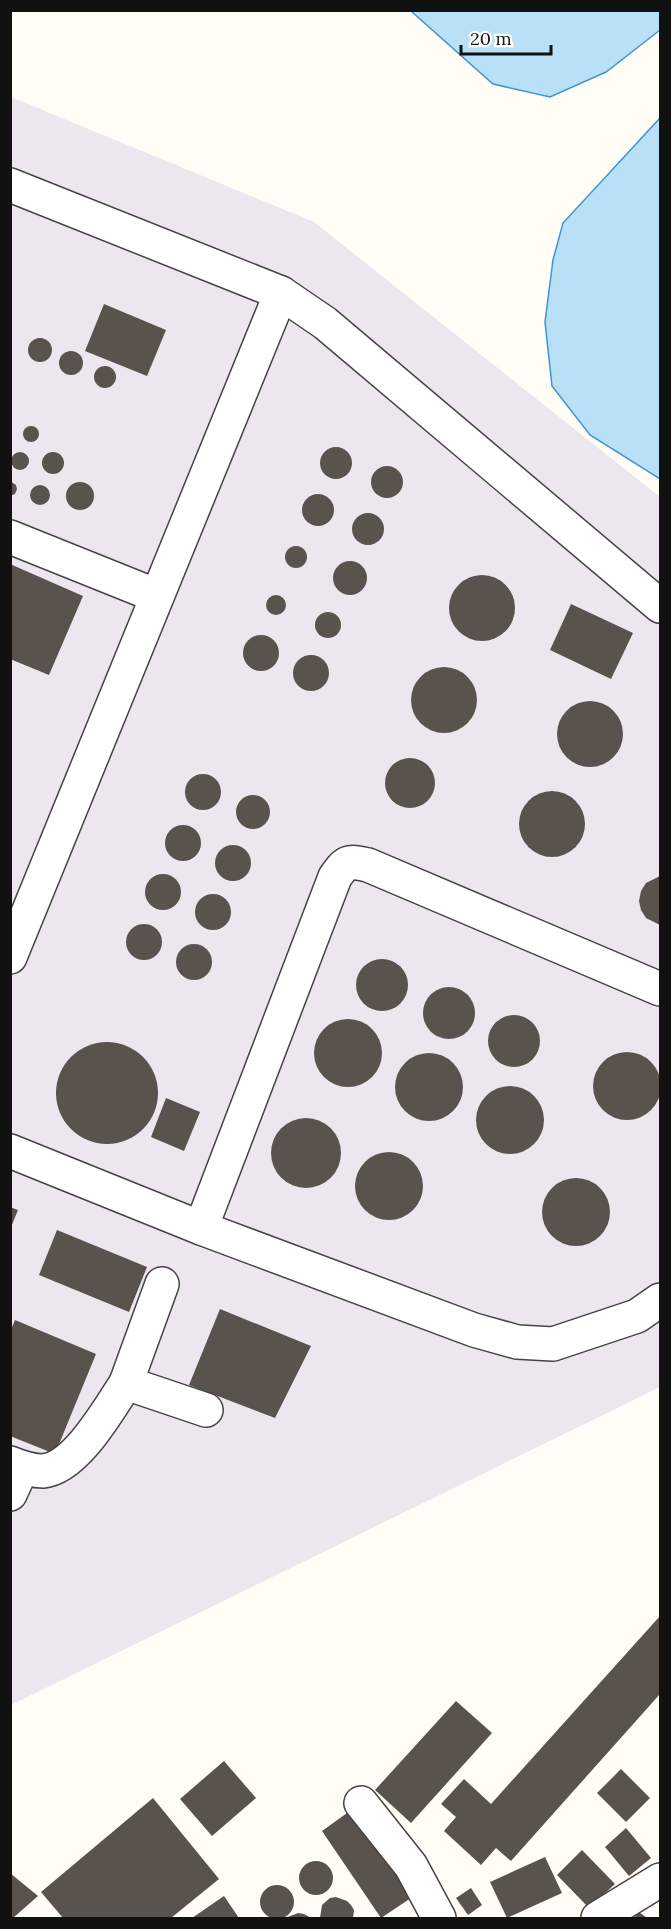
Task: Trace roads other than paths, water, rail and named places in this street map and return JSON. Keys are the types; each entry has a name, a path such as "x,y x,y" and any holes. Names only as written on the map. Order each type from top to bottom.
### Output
{"street":[{"path":"10,185 281,293 325,323 660,606"},
{"path":"10,957 281,293"},
{"path":"10,537 157,596"},
{"path":"201,1228 335,877 344,864 350,861 368,865 660,989"},
{"path":"10,1151 201,1228 474,1330 517,1342 553,1344 638,1316 660,1300"},
{"path":"14,1475 44,1471 58,1465 78,1450 98,1426 126,1383 162,1284"},
{"path":"126,1383 206,1410"},
{"path":"362,1803 411,1866 439,1918"},
{"path":"598,1918 660,1880"}],"water":[{"path":"411,11 660,11 660,30 606,72 550,97 493,84"},
{"path":"660,118 660,479 590,435 552,386 545,322 553,260 563,223"}]}
